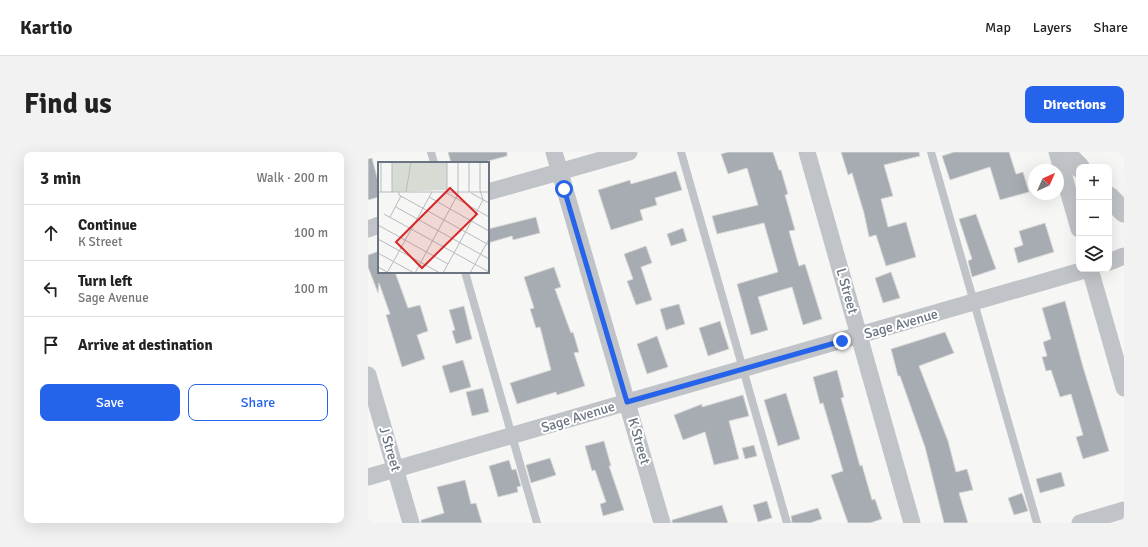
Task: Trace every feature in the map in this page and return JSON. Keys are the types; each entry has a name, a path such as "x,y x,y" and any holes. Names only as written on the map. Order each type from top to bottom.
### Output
{"street":[{"name":"K Street","path":"554,152 662,523"},
{"path":"489,192 629,152"},
{"name":"L Street","path":"807,152 912,523"},
{"path":"1069,156 1076,207"},
{"path":"1112,200 1124,212"},
{"path":"368,229 378,225"},
{"path":"1112,261 1124,256"},
{"name":"Sage Avenue","path":"368,477 1079,272"},
{"path":"1090,272 1124,388"},
{"name":"J Street","path":"368,374 411,523"},
{"path":"1080,523 1124,510"}],"lane":[{"path":"431,152 434,162"},
{"path":"681,152 787,523"},
{"path":"931,152 1037,523"},
{"path":"465,273 538,523"}],"building":[{"path":"448,152 507,152 507,156 485,162 451,162"},
{"path":"728,152 773,152 779,170 781,170 788,194 785,195 795,230 789,231 799,266 805,264 822,319 803,325 792,287 758,297 768,330 751,335 737,284 778,272 764,223 717,234 712,216 758,205 747,168 728,174 721,154"},
{"path":"841,152 919,152 920,156 884,165 893,196 881,199 888,227 906,222 916,257 886,266 876,235 869,237 864,213 852,173 848,175"},
{"path":"954,152 1009,152 1016,174 1023,172 1028,192 1000,200 990,167 950,180 942,156"},
{"path":"372,158 378,181 378,197 368,200 368,159"},
{"path":"676,171 682,190 655,198 657,205 640,210 643,220 611,230 598,190 630,180 631,184"},
{"path":"976,214 996,269 972,277 968,261 972,259 959,219"},
{"path":"536,217 540,233 513,240 512,236 489,243 489,229"},
{"path":"1045,223 1054,252 1018,263 1014,248 1023,245 1019,231"},
{"path":"683,228 687,241 671,246 667,234"},
{"path":"646,246 652,263 641,267 652,300 636,305 627,281 633,279 624,254"},
{"path":"378,251 378,273 395,273 408,308 420,305 428,331 417,335 425,359 402,367 386,315 390,314 379,283 378,293 368,267 368,255"},
{"path":"554,267 561,287 555,289 571,333 573,332 579,352 574,353 585,386 557,395 556,392 517,404 510,383 551,370 540,327 536,328 530,309 534,308 524,277"},
{"path":"891,272 900,298 883,303 875,278"},
{"path":"1065,301 1083,367 1109,451 1083,459 1076,437 1083,435 1071,394 1060,397 1051,370 1046,371 1042,357 1047,356 1043,342 1051,339 1042,308"},
{"path":"679,304 685,324 666,330 660,309"},
{"path":"464,306 472,339 456,344 452,331 455,330 449,310"},
{"path":"720,321 729,349 708,356 699,328"},
{"path":"945,332 954,353 919,366 948,441 956,472 967,469 973,490 959,493 968,523 944,523 925,447 900,376 898,376 891,349"},
{"path":"657,336 668,367 647,374 637,344"},
{"path":"463,360 471,387 450,393 442,366"},
{"path":"837,370 844,397 841,398 860,466 862,465 872,500 875,499 882,519 870,523 848,523 831,475 843,471 823,403 820,404 813,377"},
{"path":"483,388 489,412 472,416 466,392"},
{"path":"786,393 800,439 778,446 764,400"},
{"path":"743,395 749,416 729,421 739,459 714,465 705,432 683,440 674,415 702,404 702,407"},
{"path":"604,441 611,466 609,466 624,510 603,516 600,504 606,502 595,470 592,471 585,446"},
{"path":"754,445 757,456 745,459 742,448"},
{"path":"550,458 556,475 531,483 526,465"},
{"path":"509,460 512,470 516,469 521,486 517,487 518,492 498,497 489,466"},
{"path":"1061,472 1065,486 1040,493 1036,479"},
{"path":"465,480 471,504 476,503 482,523 421,523 421,520 444,513 437,487"},
{"path":"1022,493 1028,511 1014,515 1008,498"},
{"path":"767,501 772,518 758,522 753,505"},
{"path":"722,505 728,523 672,523 672,520"},
{"path":"818,508 822,519 810,523 792,523 791,516"}],"route":[{"path":"564,189 627,402 842,341"}]}
